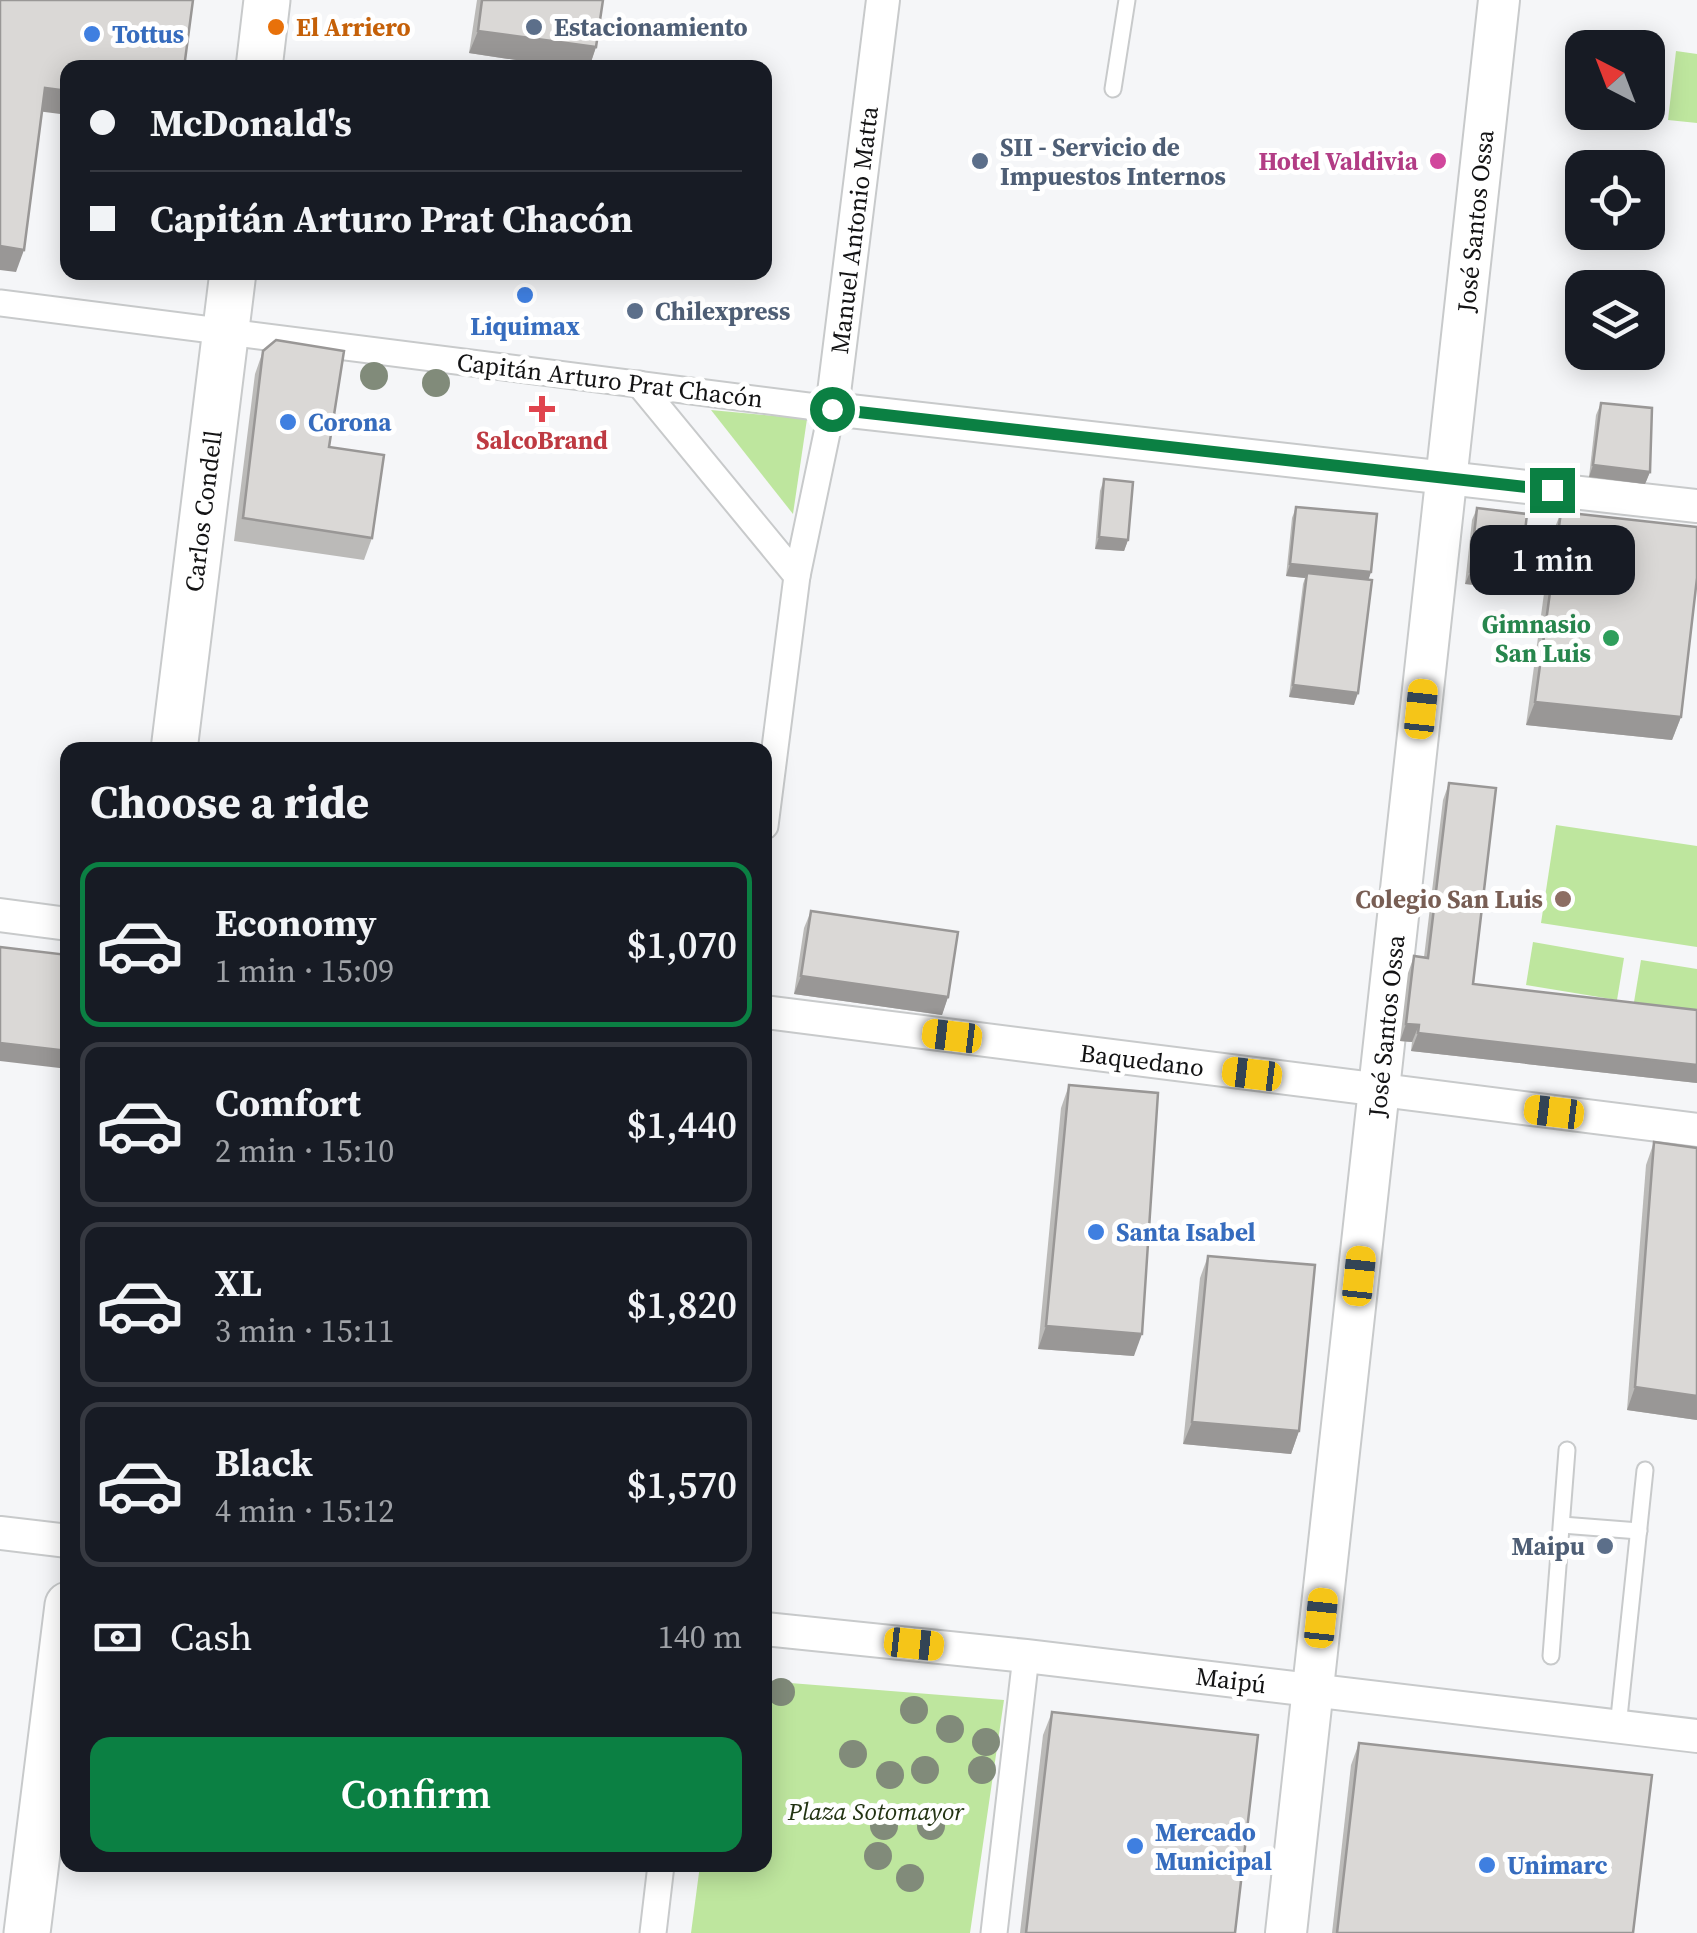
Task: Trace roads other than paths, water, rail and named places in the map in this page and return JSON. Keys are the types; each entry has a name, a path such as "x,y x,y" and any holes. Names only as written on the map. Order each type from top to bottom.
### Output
{"main road":[{"path":"260,60 267,0"},
{"name":"Carlos Condell","path":"175,742 232,280"},
{"path":"27,1933 60,1669"}],"street":[{"name":"Manuel Antonio Matta","path":"772,771 797,576 832,409 884,0"},
{"name":"José Santos Ossa","path":"1286,1933 1499,0"},
{"name":"Capitán Arturo Prat Chacón","path":"0,303 832,409 1697,506"},
{"path":"639,384 797,576"},
{"path":"0,915 60,923"},
{"name":"Baquedano","path":"772,1013 1697,1130"},
{"path":"0,1533 60,1540"},
{"name":"Maipú","path":"772,1630 1697,1736"},
{"path":"994,1933 1026,1656"},
{"path":"653,1933 660,1872"}],"lane":[{"path":"1114,89 1127,0"},
{"path":"1551,1656 1567,1450"},
{"path":"1618,1726 1645,1470"},
{"path":"1562,1525 1638,1531"}],"place":[{"name":"El Arriero","path":"276,27"},
{"name":"Estacionamiento","path":"534,27"},
{"name":"Tottus","path":"92,34"},
{"name":"SII - Servicio de Impuestos Internos","path":"980,161"},
{"name":"Hotel Valdivia","path":"1438,161"},
{"name":"Liquimax","path":"525,295"},
{"name":"Chilexpress","path":"635,311"},
{"name":"SalcoBrand","path":"542,409"},
{"name":"Corona","path":"288,422"},
{"name":"Gimnasio San Luis","path":"1611,638"},
{"name":"Colegio San Luis","path":"1563,899"},
{"name":"Santa Isabel","path":"1096,1232"},
{"name":"Maipu","path":"1605,1546"},
{"name":"Mercado Municipal","path":"1135,1846"},
{"name":"Unimarc","path":"1487,1865"}],"park label":[{"name":"Plaza Sotomayor","path":"876,1811"}]}
